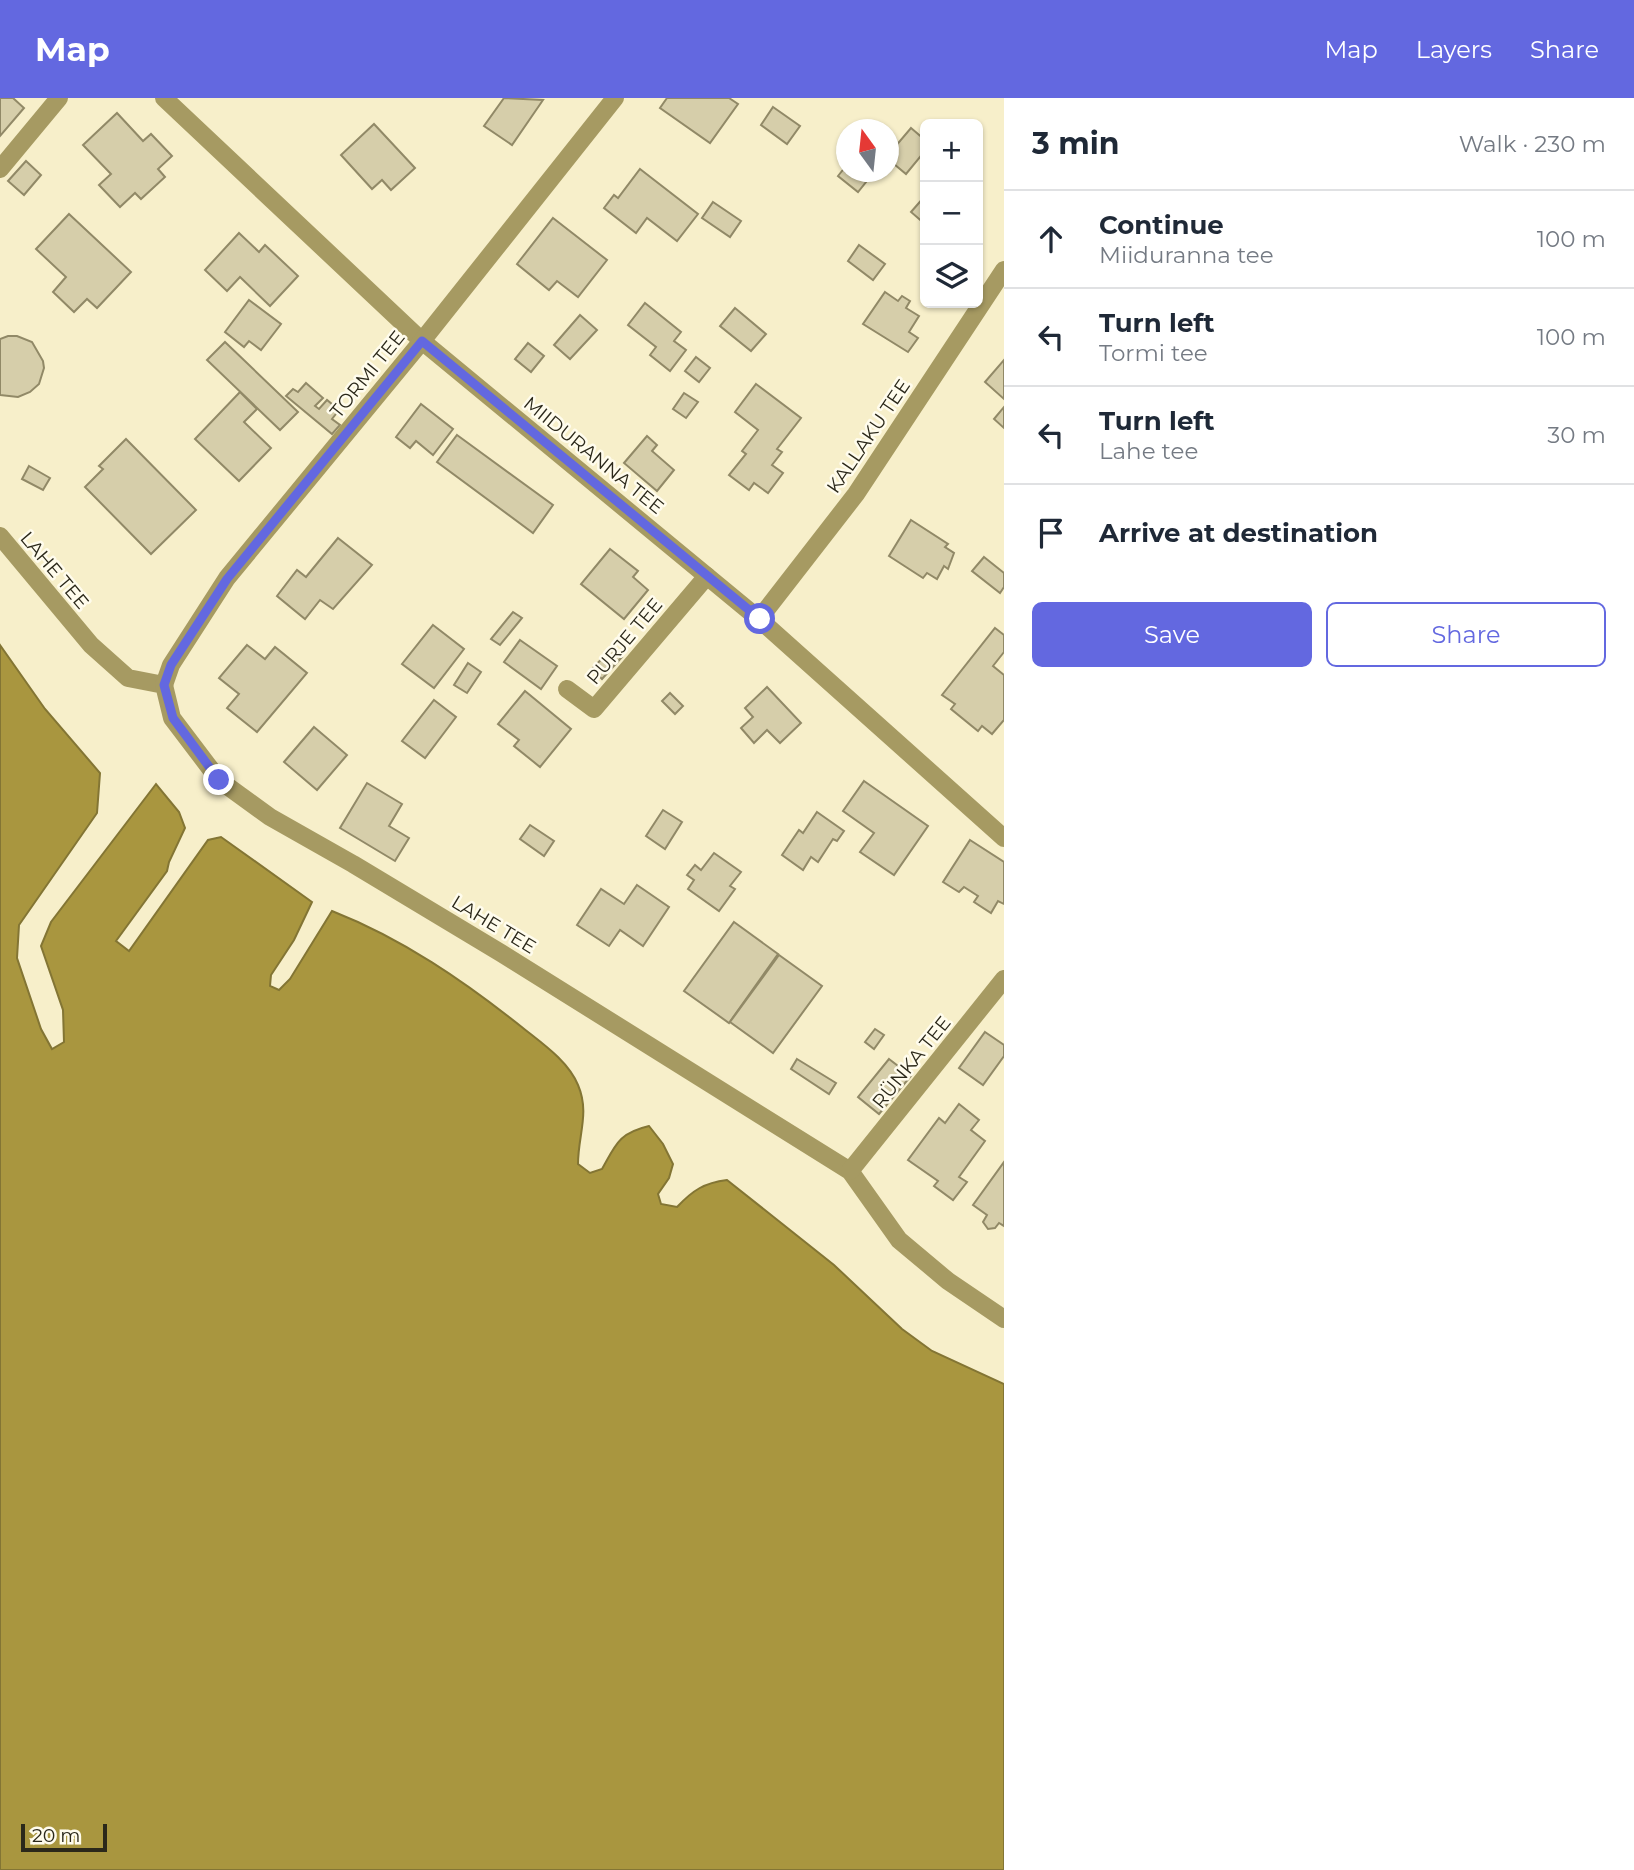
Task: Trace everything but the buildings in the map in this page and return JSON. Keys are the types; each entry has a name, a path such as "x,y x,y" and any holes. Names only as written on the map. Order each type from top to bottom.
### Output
{"street":[{"path":"0,169 59,98"},
{"name":"MIIDURANNA TEE","path":"164,98 422,341 760,619 1004,838"},
{"name":"TORMI TEE","path":"164,685 171,665 227,579 422,341 615,98"},
{"name":"KALLAKU TEE","path":"760,619 856,494 999,292 1004,271"},
{"name":"LAHE TEE","path":"0,536 91,645 128,678 164,685 173,718 219,780 270,817 353,863 490,946 850,1171 899,1240 948,1281 1004,1319"},
{"name":"PURJE TEE","path":"566,690 594,709 707,576"},
{"name":"RÜNKA TEE","path":"850,1171 1004,979"}],"shaded area":[{"path":"0,645 45,709 100,773 97,813 19,925 17,958 41,1029 52,1049 64,1042 63,1010 41,946 51,922 156,784 179,812 185,828 167,871 116,941 129,951 208,840 221,837 312,902 294,940 271,975 270,986 279,990 290,979 332,911 384,934 432,962 478,994 539,1040 568,1068 578,1085 583,1105 578,1164 590,1173 602,1169 615,1146 625,1136 649,1126 663,1144 673,1164 669,1178 658,1194 661,1204 677,1207 699,1188 727,1180 834,1265 902,1329 932,1351 1004,1384 1004,1870 0,1870"}],"route":[{"path":"219,780 173,718 164,685 171,665 227,579 422,341 760,619"}]}
